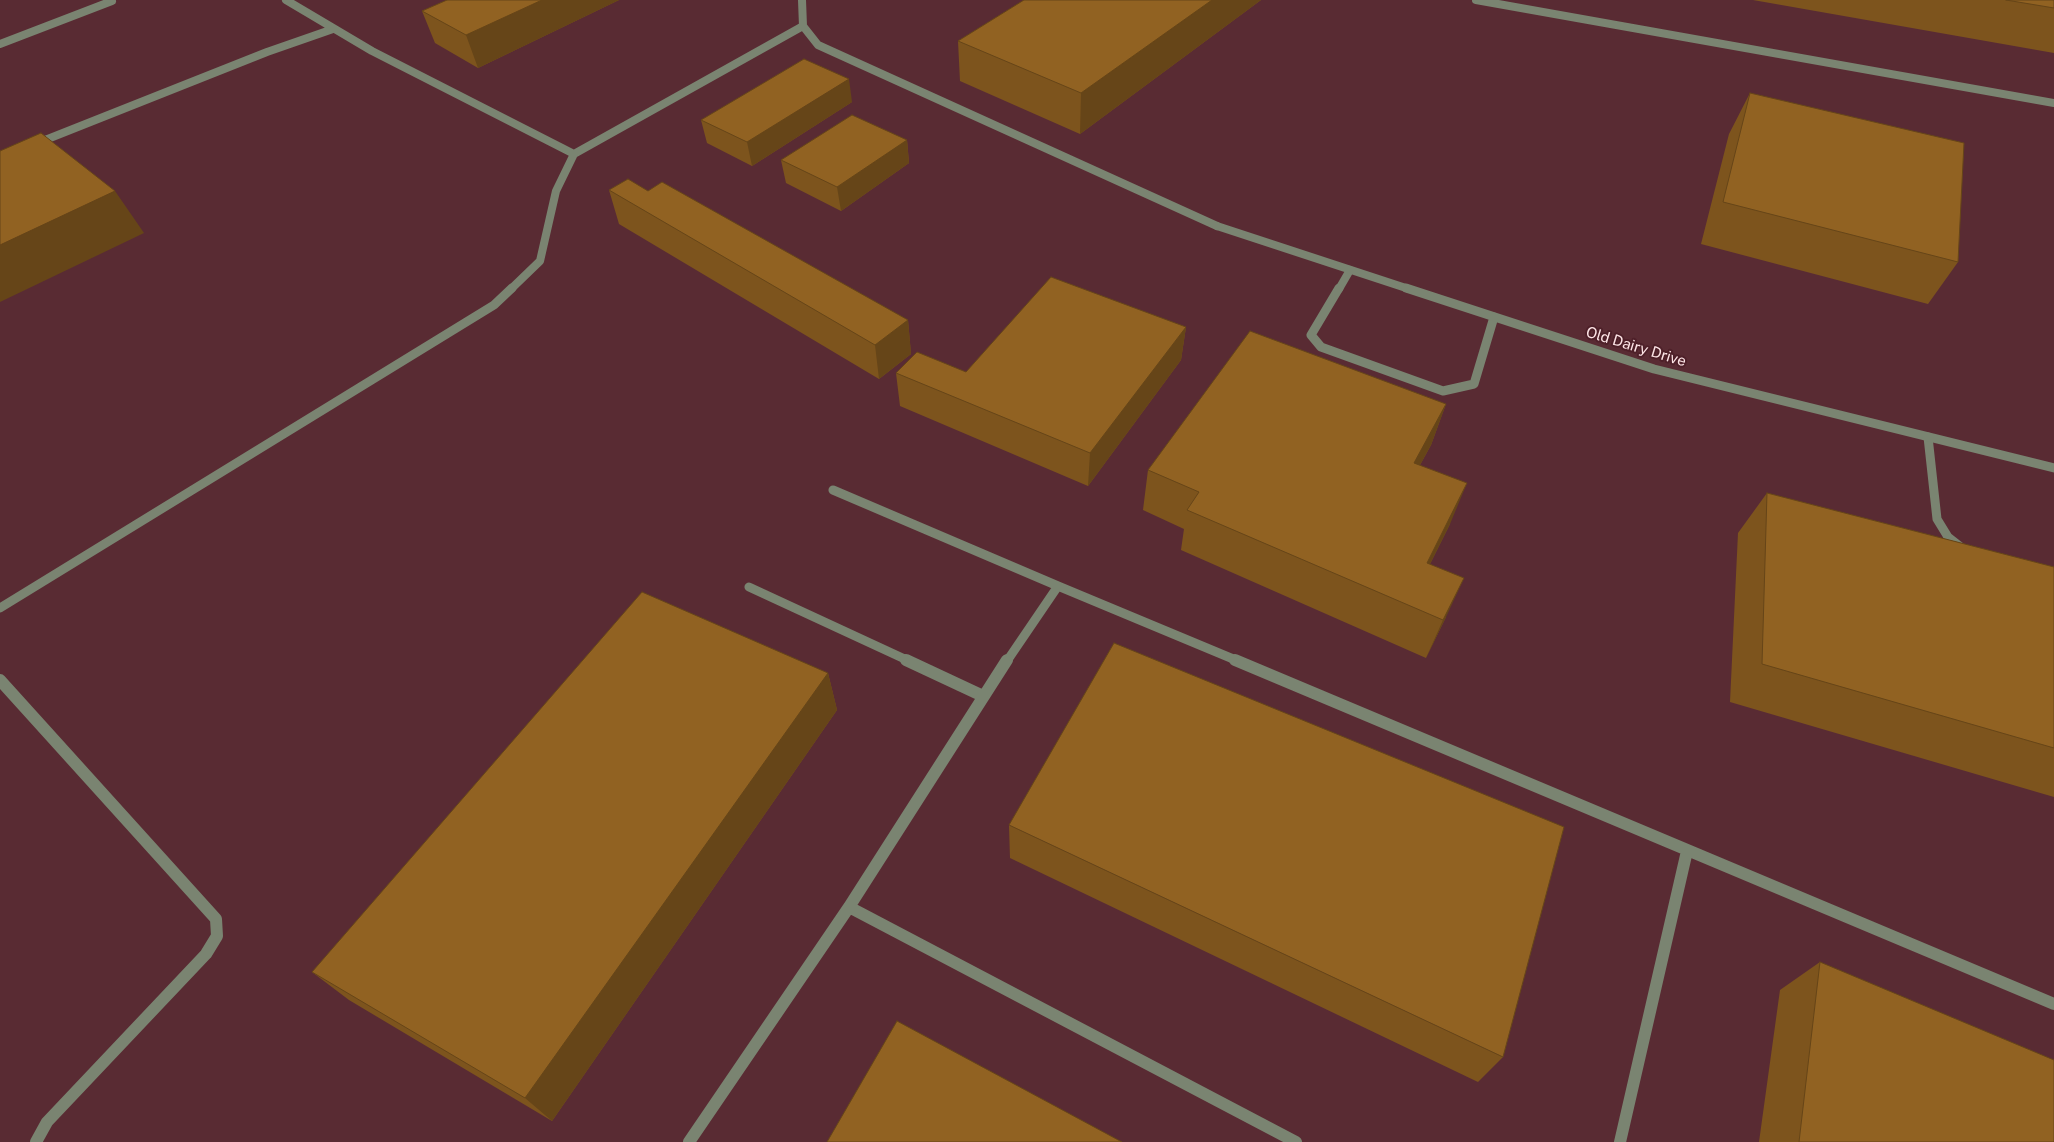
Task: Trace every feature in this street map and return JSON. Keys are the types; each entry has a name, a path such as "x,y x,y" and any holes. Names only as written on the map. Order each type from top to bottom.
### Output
{"street":[{"path":"286,0 333,29 574,154"},
{"path":"0,608 494,306 540,261 556,192 574,154 803,26 802,0"},
{"path":"1476,0 2054,103"},
{"path":"0,44 112,1"},
{"name":"Old Dairy Drive","path":"803,26 818,45 1217,226 1654,369 2054,468"},
{"path":"27,147 266,52 333,29"},
{"path":"1350,270 1311,335 1321,347 1443,391 1474,384 1494,317"},
{"path":"1928,437 1937,519 1948,537 1963,550 1972,552"},
{"path":"833,490 2054,1004"},
{"path":"689,1142 849,907 983,696 1058,586"},
{"path":"749,587 983,696"},
{"path":"0,680 216,918 217,936 206,954 47,1122 36,1142"},
{"path":"1620,1142 1687,851"},
{"path":"849,907 1296,1142"}],"building":[{"path":"447,0 542,0 466,35 422,11"},
{"path":"1024,0 1212,0 1081,93 958,41"},
{"path":"2006,0 2054,0 2054,8"},
{"path":"804,59 849,79 747,142 701,120"},
{"path":"1750,93 1964,143 1958,262 1723,202"},
{"path":"852,115 907,140 837,187 781,160"},
{"path":"41,133 115,191 0,245 0,151"},
{"path":"628,179 648,191 662,182 908,320 875,345 609,190"},
{"path":"1051,277 1186,327 1090,453 896,373 917,352 966,372"},
{"path":"1250,331 1446,404 1414,463 1467,483 1427,563 1464,578 1443,620 1187,510 1199,492 1148,470"},
{"path":"1767,493 2054,567 2054,748 1762,664"},
{"path":"642,592 828,673 525,1098 312,972"},
{"path":"1114,643 1564,827 1503,1057 1009,825"},
{"path":"1820,962 2054,1060 2054,1142 1799,1142"},
{"path":"897,1021 1122,1142 827,1142"}]}
